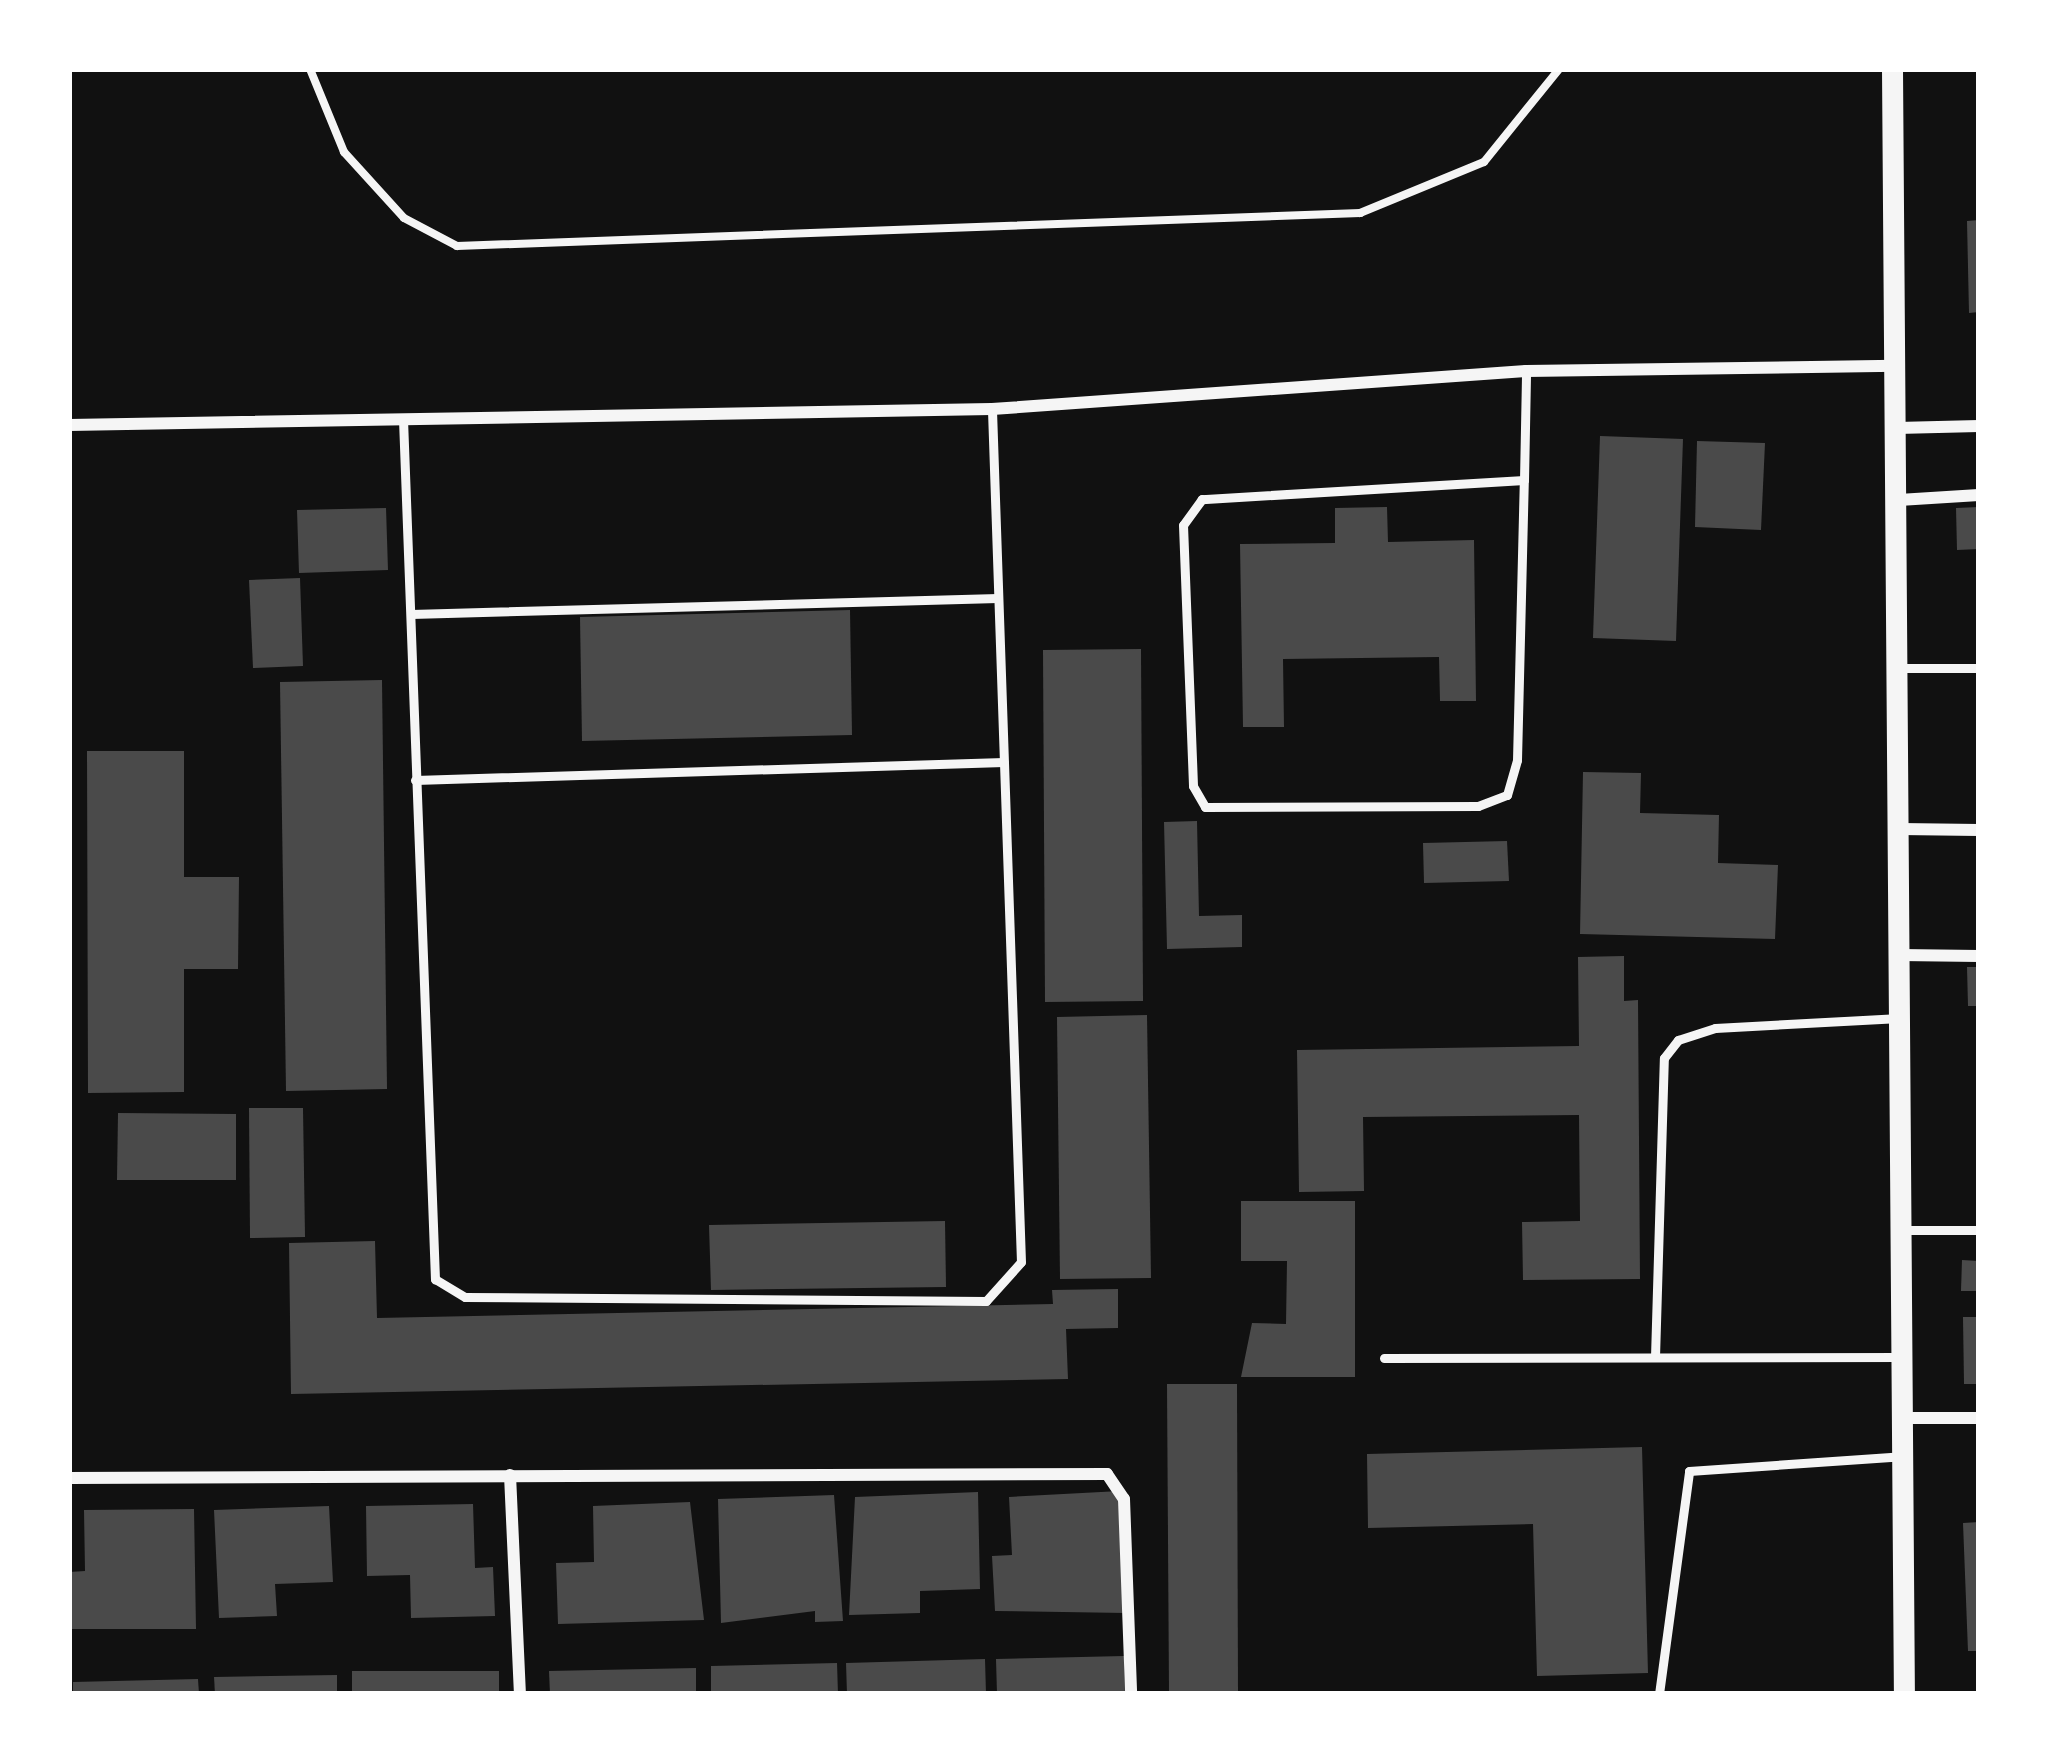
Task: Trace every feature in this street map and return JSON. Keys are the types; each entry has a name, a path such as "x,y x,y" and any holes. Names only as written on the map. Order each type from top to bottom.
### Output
{"street":[{"path":"1892,69 1899,500 1904,1694"},
{"path":"69,425 992,409 1526,371 1898,366"},
{"path":"1897,428 1979,426"},
{"path":"1899,500 1979,495"},
{"path":"1900,829 1979,830"},
{"path":"1900,955 1979,956"},
{"path":"1903,1418 1979,1418"},
{"path":"69,1478 1107,1474 1124,1499 1132,1694"},
{"path":"510,1475 520,1694"}],"lane":[{"path":"1524,481 1202,499 1183,525 1193,786 1205,806 1478,806 1507,795 1524,481 1526,371"},
{"path":"404,419 428,1258 449,1292 986,1301 1022,1262 992,409"},
{"path":"411,614 998,598"},
{"path":"1899,668 1979,668"},
{"path":"415,780 1004,762"},
{"path":"1655,1357 1664,1058 1678,1040 1715,1028 1900,1018"},
{"path":"1902,1230 1979,1230"},
{"path":"1384,1358 1902,1357"},
{"path":"1659,1694 1689,1471 1903,1456"}],"path":[{"path":"310,69 344,152 404,218 457,246 1360,213 1484,162 1559,69"}],"building":[{"path":"1979,220 1979,312 1969,313 1967,221"},
{"path":"1600,436 1683,439 1676,641 1593,638"},
{"path":"1697,441 1765,443 1761,530 1695,527"},
{"path":"1387,507 1388,542 1474,540 1476,701 1440,701 1439,657 1283,659 1284,727 1243,727 1240,544 1335,543 1335,508"},
{"path":"1979,507 1979,549 1957,550 1956,508"},
{"path":"386,508 388,570 299,573 297,510"},
{"path":"300,578 303,666 253,668 249,580"},
{"path":"850,610 852,735 582,741 580,617"},
{"path":"1141,649 1143,1001 1045,1002 1043,650"},
{"path":"382,680 387,1089 286,1091 280,682"},
{"path":"87,751 184,751 184,877 239,877 238,969 184,969 184,1092 88,1093"},
{"path":"1583,772 1641,773 1640,813 1719,815 1718,863 1778,865 1775,939 1580,934"},
{"path":"1197,821 1199,916 1242,915 1242,947 1167,949 1164,822"},
{"path":"1507,841 1509,881 1424,883 1423,843"},
{"path":"1624,956 1624,1001 1638,1000 1640,1279 1523,1280 1522,1222 1580,1221 1579,1115 1363,1117 1364,1191 1299,1192 1297,1050 1579,1046 1578,957"},
{"path":"1967,967 1979,967 1979,1006 1968,1006"},
{"path":"1147,1015 1151,1278 1060,1279 1057,1017"},
{"path":"249,1108 303,1108 305,1237 250,1238"},
{"path":"118,1113 236,1114 236,1180 117,1180"},
{"path":"1241,1201 1355,1201 1355,1377 1241,1377 1252,1323 1286,1324 1287,1261 1241,1261"},
{"path":"945,1221 946,1287 711,1290 709,1225"},
{"path":"375,1241 377,1318 1053,1304 1052,1290 1118,1289 1118,1328 1066,1329 1068,1379 291,1394 289,1243"},
{"path":"1962,1260 1979,1261 1979,1291 1961,1291"},
{"path":"1963,1317 1979,1317 1979,1384 1964,1384"},
{"path":"1167,1384 1237,1384 1238,1694 1169,1694"},
{"path":"1642,1447 1648,1673 1537,1676 1533,1524 1368,1528 1367,1454"},
{"path":"1120,1491 1126,1613 995,1611 992,1556 1012,1555 1009,1497"},
{"path":"978,1492 980,1589 920,1591 920,1613 849,1615 855,1497"},
{"path":"834,1495 843,1621 815,1622 815,1611 721,1623 718,1499"},
{"path":"690,1502 704,1620 558,1624 556,1563 594,1562 593,1506"},
{"path":"473,1504 475,1568 493,1567 495,1616 411,1618 410,1575 367,1576 366,1506"},
{"path":"329,1506 333,1582 275,1584 277,1616 219,1618 214,1510"},
{"path":"194,1509 196,1629 69,1629 69,1572 85,1571 84,1510"},
{"path":"1979,1522 1979,1651 1968,1651 1963,1523"},
{"path":"1124,1656 1125,1694 997,1694 996,1659"},
{"path":"985,1659 986,1694 847,1694 846,1663"},
{"path":"837,1663 838,1694 711,1694 711,1666"},
{"path":"696,1668 696,1694 550,1694 549,1671"},
{"path":"352,1671 499,1671 499,1694 352,1694"},
{"path":"337,1675 337,1694 215,1694 214,1677"},
{"path":"198,1679 199,1694 73,1694 73,1682"}]}
